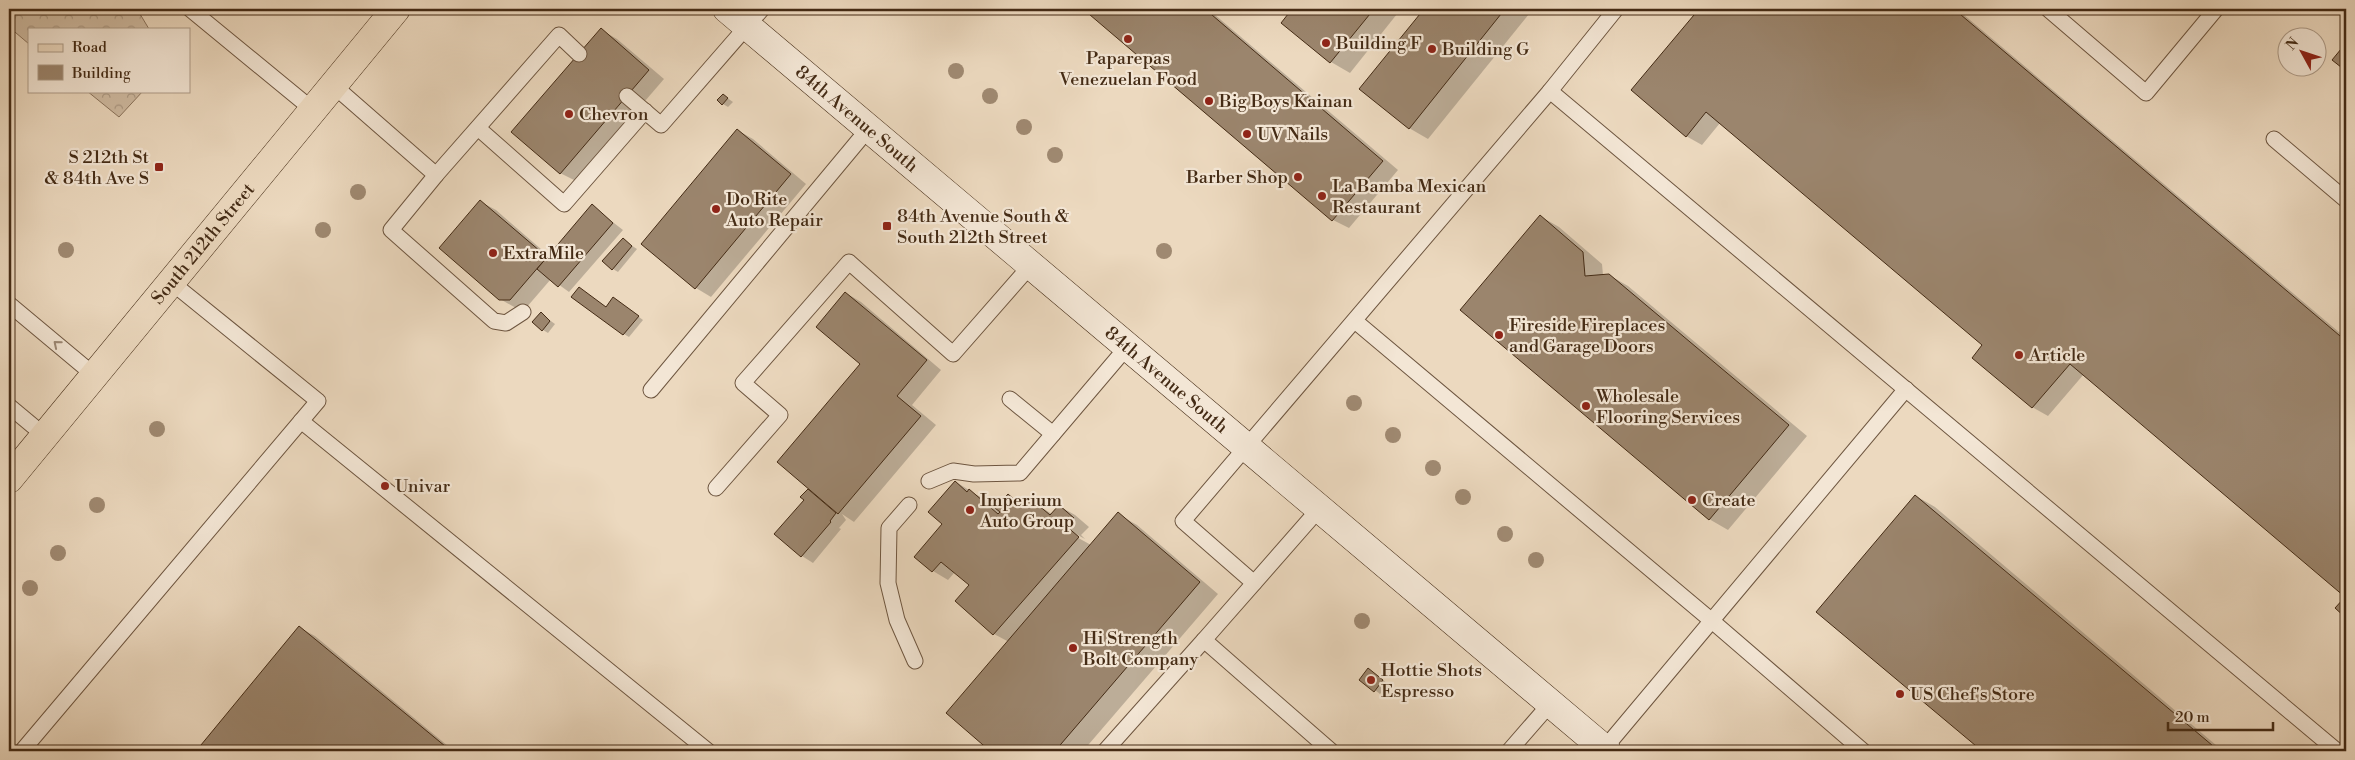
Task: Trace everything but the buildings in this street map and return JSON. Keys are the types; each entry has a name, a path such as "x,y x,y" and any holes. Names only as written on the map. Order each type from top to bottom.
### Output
{"main road":[{"name":"South 212th Street","path":"9,479 396,9"},
{"name":"84th Avenue South","path":"745,14 868,128 1606,750"}],"lane":[{"path":"190,9 313,110"},
{"path":"1254,583 1183,521 1355,321 1616,9"},
{"path":"2048,9 2146,92 2216,9"},
{"path":"627,96 661,125 745,14"},
{"path":"523,312 506,323 494,322 391,230 436,175 558,35 579,54"},
{"path":"333,85 436,175"},
{"path":"1550,90 2337,751"},
{"path":"478,128 564,204 645,111"},
{"path":"651,390 868,128"},
{"path":"2274,138 2346,200"},
{"path":"716,488 780,415 743,383 849,262 953,354 1031,266"},
{"path":"22,751 318,401 171,282"},
{"path":"9,304 94,375"},
{"path":"1355,321 1712,621 1863,751"},
{"path":"929,481 953,471 974,474 1020,473 1127,347"},
{"path":"1606,750 1906,389"},
{"path":"1010,399 1053,434"},
{"path":"9,406 44,436"},
{"path":"301,421 708,751"},
{"path":"909,505 890,528 888,583 898,620 915,660"},
{"path":"1105,751 1319,509"},
{"path":"1204,640 1331,751"},
{"path":"1509,751 1550,704"}],"green space":[{"path":"9,9 137,9 148,28 28,28 28,43 9,27"},
{"path":"88,92 142,92 119,117"}],"place":[{"name":"Paparepas Venezuelan Food","path":"1128,39"},
{"name":"Building F","path":"1326,43"},
{"name":"Building G","path":"1432,49"},
{"name":"Big Boys Kainan","path":"1209,101"},
{"name":"Chevron","path":"569,114"},
{"name":"UV Nails","path":"1247,134"},
{"name":"S 212th St & 84th Ave S","path":"159,167"},
{"name":"Barber Shop","path":"1298,177"},
{"name":"La Bamba Mexican Restaurant","path":"1322,196"},
{"name":"Do Rite Auto Repair","path":"716,209"},
{"name":"84th Avenue South & South 212th Street","path":"887,226"},
{"name":"ExtraMile","path":"493,253"},
{"name":"Fireside Fireplaces and Garage Doors","path":"1499,335"},
{"name":"Article","path":"2019,355"},
{"name":"Wholesale Flooring Services","path":"1586,406"},
{"name":"Univar","path":"385,486"},
{"name":"Create","path":"1692,500"},
{"name":"Imperium Auto Group","path":"970,510"},
{"name":"Hi Strength Bolt Company","path":"1073,648"},
{"name":"Hottie Shots Espresso","path":"1371,680"},
{"name":"US Chef's Store","path":"1900,694"}]}
